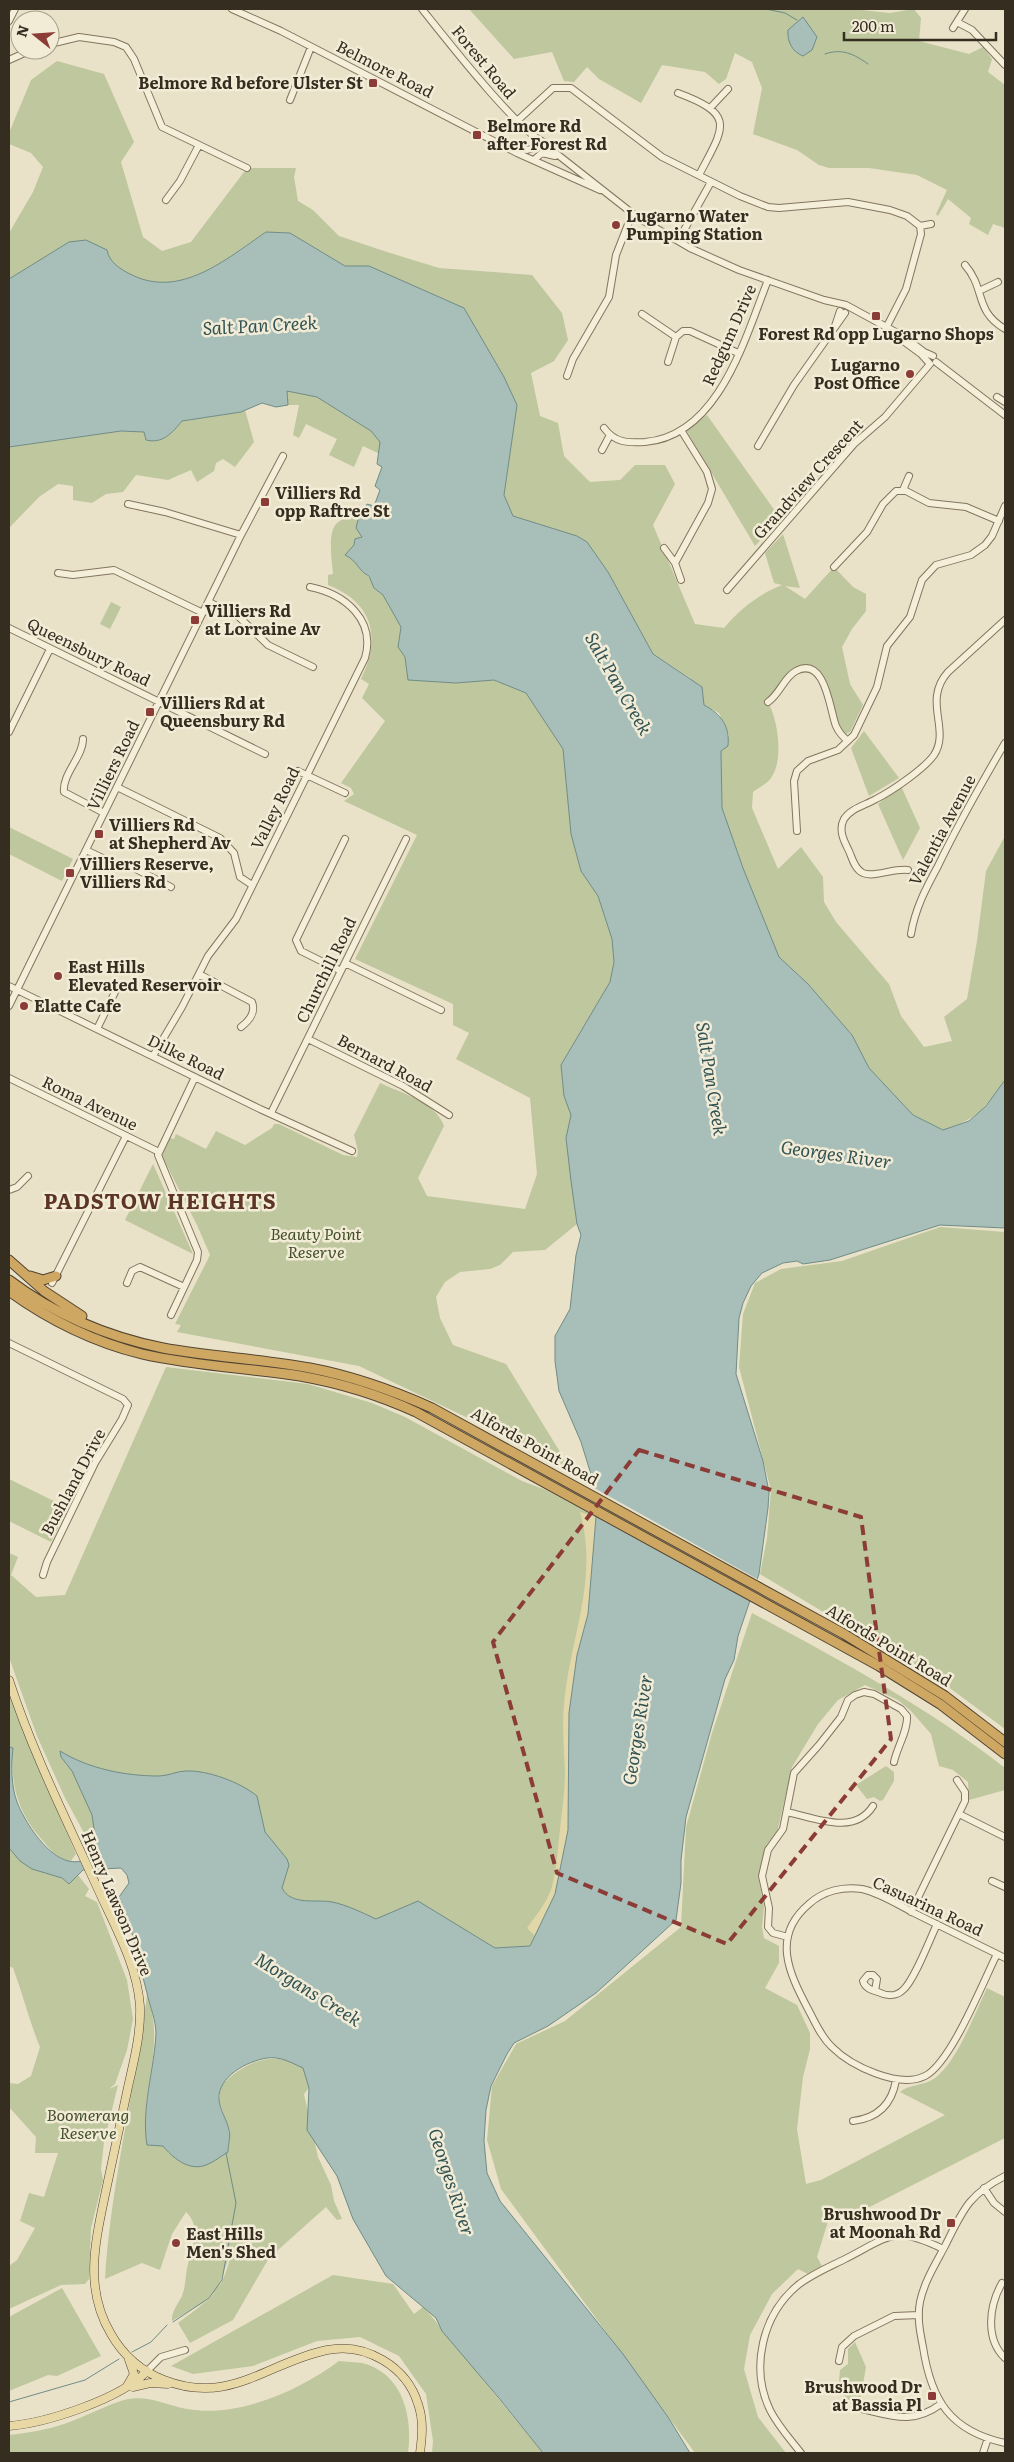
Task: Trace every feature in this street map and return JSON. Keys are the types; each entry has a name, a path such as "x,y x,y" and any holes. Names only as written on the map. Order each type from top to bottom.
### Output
{"highway":[{"path":"11,1263 35,1279 54,1279"},
{"path":"11,1263 38,1287 74,1312 161,1347"},
{"name":"Alfords Point Road","path":"9,1280 77,1320 112,1334 161,1347 290,1365 356,1379 432,1408 844,1634 937,1691 1005,1742"},
{"name":"Alfords Point Road","path":"9,1291 48,1316 90,1337 156,1357 300,1376 362,1391 428,1418 839,1643 940,1704 1005,1754"},
{"path":"9,1296 58,1326 90,1337"}],"main road":[{"name":"Henry Lawson Drive","path":"9,1680 28,1732 132,1967 140,2004 138,2038 98,2233 93,2268 99,2307 111,2334 127,2356 147,2371 180,2385 199,2388 225,2386 256,2377 325,2350 344,2349 362,2351 392,2366 414,2392 422,2424 420,2453"},
{"path":"119,2391 129,2384 133,2378 134,2372 127,2356"},
{"path":"9,2426 47,2420 133,2385 147,2371"},
{"path":"119,2391 150,2383 180,2385"}],"street":[{"path":"9,21 15,9"},
{"name":"Belmore Road","path":"232,9 311,46 509,147 604,191"},
{"name":"Belmore Road","path":"240,9 248,15"},
{"name":"Forest Road","path":"422,9 517,120 528,130 538,145 546,143 545,151"},
{"path":"965,9 955,25 972,30 1005,65"},
{"path":"60,42 79,37 114,42 126,47 134,59 162,127 247,168"},
{"path":"290,100 311,46"},
{"path":"517,120 553,88 571,88 662,157 711,182 768,207 779,208 848,202 890,210 907,216 920,226 921,234 907,284 886,328"},
{"path":"711,108 728,89"},
{"path":"678,93 711,108 717,113 720,127 717,139 699,175"},
{"path":"166,200 180,181 199,145"},
{"name":"Belmore Road","path":"509,147 527,150 538,145"},
{"path":"534,159 545,151 564,160 632,214 678,241 722,263 824,300 861,315 907,338 932,361 1005,415"},
{"path":"678,241 711,182"},
{"path":"567,376 573,359 609,297 616,255 632,214"},
{"path":"920,226 931,224"},
{"path":"965,264 975,278 986,314 1005,329"},
{"name":"Redgum Drive","path":"610,435 623,442 665,439 681,430 714,401 738,353 768,280"},
{"path":"979,292 998,282"},
{"path":"758,446 794,385 834,329 844,309"},
{"path":"642,314 676,337"},
{"path":"668,362 676,337 683,331 690,331 738,353"},
{"name":"Grandview Crescent","path":"727,590 854,444 886,417 932,361"},
{"path":"997,397 1005,402"},
{"path":"602,450 610,435 604,428"},
{"path":"675,563 708,503 712,489 707,472 681,430"},
{"name":"Villiers Road","path":"9,1006 241,536 283,456"},
{"path":"903,490 909,476"},
{"path":"834,567 868,532 890,496 896,491 903,490 924,502 961,506 999,521"},
{"path":"128,504 165,512 241,536"},
{"path":"797,832 794,781 797,771 808,761 835,752 854,735 877,687 887,646 912,613 922,580 940,563 971,555 980,549 992,536 1005,506"},
{"path":"664,548 675,563 681,580"},
{"path":"58,573 72,575 114,570 204,613"},
{"name":"Valley Road","path":"153,1056 180,1012 211,951 233,924 362,666 367,645 363,621 352,606 324,591 310,587"},
{"path":"209,602 239,617 268,645 313,667"},
{"path":"908,870 895,869 868,874 862,873 856,868 842,837 842,824 851,811 887,793 931,759 939,741 935,702 941,681 953,667 1005,620"},
{"name":"Queensbury Road","path":"9,628 264,754"},
{"path":"9,732 50,648"},
{"path":"768,702 794,672 801,669 810,670 825,686 836,727 848,742"},
{"path":"83,739 83,747 65,784 64,792 104,813"},
{"name":"Valentia Avenue","path":"911,934 915,912 928,885 961,819 1005,743"},
{"path":"298,772 345,793"},
{"path":"117,787 220,838 234,853 240,877 252,886"},
{"path":"341,971 302,951 296,940 345,839"},
{"name":"Churchill Road","path":"271,1113 406,839"},
{"path":"86,850 113,863 130,866 171,886"},
{"path":"344,963 441,1010"},
{"path":"198,974 250,1000 254,1008 262,1010"},
{"name":"Dilke Road","path":"9,986 352,1151"},
{"path":"97,1029 116,990"},
{"path":"242,1027 248,1021 254,1008"},
{"name":"Bernard Road","path":"308,1038 403,1086 449,1115"},
{"path":"172,1315 197,1260 198,1248 160,1162 159,1152 195,1077"},
{"name":"Roma Avenue","path":"9,1078 159,1152"},
{"path":"54,1279 126,1136"},
{"path":"9,1190 17,1187 28,1176"},
{"path":"127,1283 132,1271 138,1264 184,1287"},
{"name":"Bushland Drive","path":"9,1343 127,1403 124,1415 95,1463 43,1574"},
{"path":"788,1937 773,1933 768,1927 769,1905 762,1878 768,1850 781,1835 794,1773 824,1739 842,1714 846,1703 855,1695 864,1692 874,1694 905,1713 906,1725 896,1750 894,1762"},
{"path":"912,1912 959,1814 966,1795 964,1788 957,1780"},
{"path":"787,1812 831,1822 845,1823 860,1819 873,1806"},
{"path":"959,1814 1005,1837"},
{"path":"992,1881 1005,1887"},
{"name":"Casuarina Road","path":"997,1954 943,2060 934,2070 920,2078 896,2080 845,2057 824,2038 791,1976 786,1957 788,1937 794,1922 805,1907 816,1898 834,1890 851,1888 868,1891 938,1924 1005,1958"},
{"path":"876,1991 890,1996 905,1988 938,1924"},
{"path":"853,2121 868,2118 884,2108 892,2096 896,2080"},
{"path":"1005,2176 984,2188 965,2207 924,2288 919,2315 928,2376 941,2404 960,2425 988,2438 1005,2443"},
{"path":"984,2188 994,2203 1005,2212"},
{"path":"801,2453 776,2420 762,2384 760,2364 762,2346 770,2324 780,2306 794,2289 809,2278 890,2236 911,2235 943,2249"},
{"path":"1002,2283 995,2299 991,2332 996,2347 1005,2358"},
{"path":"839,2361 842,2347 854,2336 894,2316 919,2315"},
{"path":"147,2371 161,2357 184,2350"},
{"path":"857,2408 916,2418 927,2414 941,2404"},
{"path":"983,2453 988,2438"}],"highlighted area":[{"path":"639,1450 861,1517 891,1739 727,1944 557,1873 493,1642"}],"green space":[{"path":"469,9 852,9 890,13 914,9 921,18 919,41 969,54 983,47 992,59 988,72 1005,85 1005,228 993,224 988,235 969,224 971,218 948,199 938,216 936,214 947,190 917,175 869,168 829,168 819,165 797,150 753,134 762,88 752,62 735,53 726,79 719,84 705,72 662,65 641,103 599,79 587,67 574,82 564,81 552,52 514,59"},
{"path":"57,61 104,74 134,142 121,162 143,237 162,251 191,242 247,168 296,168 294,177 298,201 313,210 339,236 439,268 532,275 562,313 568,340 554,361 531,373 540,416 558,423 564,456 590,482 620,480 635,465 665,465 675,484 653,525 695,624 724,628 750,603 782,585 774,583 765,553 783,534 800,588 785,586 805,599 834,567 853,587 866,594 866,611 852,629 842,647 850,684 863,705 850,732 847,733 848,741 841,735 829,697 813,672 798,670 768,702 777,729 777,761 770,780 753,792 752,808 778,869 801,847 823,877 824,902 836,922 889,984 901,1016 924,1047 952,1041 944,1017 967,999 986,871 1005,836 1005,1080 979,1112 955,1126 943,1130 913,1115 869,1068 852,1035 808,984 779,957 743,868 722,808 721,751 729,735 719,713 704,705 690,678 653,654 608,572 587,542 577,536 513,516 504,495 517,405 369,266 345,266 290,233 266,232 209,271 170,284 143,281 120,269 108,257 69,242 9,279 9,233 33,192 43,167 31,153 9,144 9,133 31,80"},
{"path":"287,391 317,397 371,431 381,442 380,454 363,446 354,467 329,455 337,439 306,424 299,438 293,435 299,405 288,405"},
{"path":"245,410 254,442 235,467 223,459 216,463 214,471 197,482 191,470 168,480 136,475 123,492 106,494 92,503 73,500 73,486 58,484 39,497 9,528 9,447 121,431 144,432 146,440 152,441 167,436 182,421"},
{"path":"707,415 780,518 755,546 686,430"},
{"name":"Beauty Point Reserve","path":"350,515 358,520 359,531 362,537 350,551 355,563 372,581 374,588 383,595 401,627 398,644 405,657 408,680 456,683 494,680 526,693 563,749 571,834 581,871 598,896 612,939 614,962 610,982 561,1065 564,1096 571,1115 566,1138 577,1224 545,1250 513,1252 500,1265 490,1269 460,1272 445,1282 436,1297 440,1318 453,1345 506,1364 573,1473 514,1440 359,1366 177,1332 181,1325 175,1324 210,1255 162,1156 170,1138 174,1139 176,1134 206,1149 216,1131 245,1145 272,1128 274,1124 279,1124 343,1155 357,1157 358,1151 354,1135 380,1083 426,1104 440,1118 444,1126 418,1178 427,1196 525,1209 537,1174 530,1098 456,1059 469,1033 453,1025 453,1004 355,959 417,835 344,801 354,794 351,788 341,783 385,721 362,698 369,684 361,679 371,650 369,623 364,612 355,602 328,585 328,575 333,574 332,533 337,523"},
{"path":"111,602 121,607 110,629 100,624"},
{"path":"864,731 899,778 869,796 851,748"},
{"path":"901,786 920,828 903,860 878,804"},
{"path":"9,827 73,859 62,881 9,854"},
{"path":"153,1164 193,1254 125,1220"},
{"path":"940,1227 1005,1232 1005,1729 943,1683 899,1654 879,1635 850,1628 760,1574 767,1538 771,1490 739,1367 743,1314 755,1283 781,1269 842,1261"},
{"path":"166,1367 308,1384 372,1403 405,1417 522,1481 546,1490 596,1517 590,1594 577,1655 569,1713 568,1765 555,1894 530,1946 495,1948 463,1929 375,1931 107,1834 95,1853 65,1798 37,1736 10,1660 9,1553 18,1557 11,1575 36,1597 65,1595"},
{"path":"9,1479 68,1508 51,1542 9,1521"},
{"path":"752,1613 882,1685 945,1725 1005,1768 1005,1790 969,1800 968,1782 953,1770 939,1766 931,1734 911,1711 898,1700 865,1685 838,1700 818,1724 792,1767 777,1833 767,1844 758,1876 764,1906 762,1927 764,1938 779,1946 779,1963 765,1988 797,2005 810,2033 810,2049 803,2077 797,2129 806,2184 821,2180 945,2115 900,2092 931,2081 943,2071 965,2036 987,1988 1005,1997 1005,2138 842,2221 838,2217 829,2218 817,2257 822,2266 808,2274 798,2269 772,2294 750,2335 744,2369 758,2417 786,2453 695,2453 501,2189 487,2140 492,2086 516,2044 565,2021 681,1927 686,1827 712,1733"},
{"path":"9,1686 28,1743 76,1854 70,1862 56,1854 45,1844 25,1816 16,1795 12,1761 13,1749 9,1747"},
{"path":"886,1766 894,1772 894,1781 883,1800 880,1801 874,1797 867,1799 856,1785"},
{"name":"Boomerang Reserve","path":"9,1848 29,1866 58,1877 69,1884 78,1875 89,1889 85,1896 97,1902 127,1980 133,2019 127,2050 115,2084 109,2089 118,2085 104,2142 101,2169 103,2180 91,2228 89,2279 85,2284 61,2285 9,2309 9,2266 17,2260 35,2228 20,2221 29,2193 44,2197 58,2153 35,2153 36,2137 9,2107 9,2083 18,2084 31,2076 40,2047 13,1968 9,1966"},
{"path":"147,1995 154,2034 146,2107 147,2144 163,2146 170,2154 203,2166 228,2152 230,2131 219,2101 221,2086 236,2072 254,2062 273,2059 294,2063 303,2068 307,2074 309,2088 304,2094 318,2157 331,2185 334,2201 342,2219 337,2220 326,2207 269,2258 233,2320 190,2343 178,2323 202,2305 215,2292 203,2303 172,2321 174,2311 182,2296 195,2231 194,2224 186,2212 172,2234 160,2270 142,2263 105,2279 112,2207","holes":["234,2242 226,2271 219,2286"]},
{"path":"333,2275 393,2284 414,2314 423,2307 543,2453 432,2453 433,2441 426,2394 399,2356 360,2337 317,2341 253,2366 193,2374 171,2366"},
{"path":"62,2288 101,2356 57,2376 48,2375 9,2391 9,2317"},
{"path":"855,2342 866,2367 860,2401 851,2403 838,2391 840,2370 848,2364 848,2349"},
{"path":"339,2361 362,2363 376,2368 396,2386 402,2398 409,2425 408,2453 9,2453 9,2435 57,2426 124,2400 140,2398 187,2409 227,2410 267,2400 287,2392"}],"sand":[{"path":"580,1512 596,1517 588,1614 577,1655 569,1713 568,1830 555,1894 535,1936 527,1928 543,1906 551,1888 556,1863 563,1801 565,1772 564,1704 585,1585 585,1537"}],"water":[{"path":"803,17 817,37 812,50 803,56 793,49 789,42 788,30"},
{"path":"266,232 290,233 345,266 369,266 464,308 504,377 517,405 504,495 513,516 577,536 587,542 608,572 653,654 702,687 704,705 720,717 726,727 728,746 721,751 722,808 743,868 779,957 808,984 852,1035 869,1068 913,1115 943,1130 969,1121 986,1106 1005,1080 1005,1228 940,1225 830,1260 803,1264 797,1261 783,1263 762,1273 751,1286 743,1303 739,1318 736,1374 763,1461 769,1492 768,1508 759,1574 738,1636 734,1660 725,1679 686,1817 676,1920 596,1993 548,2026 514,2043 491,2086 486,2110 484,2141 487,2173 500,2201 623,2354 668,2417 690,2453 543,2453 442,2331 436,2318 386,2276 353,2219 337,2176 307,2130 309,2088 303,2068 281,2059 267,2058 242,2067 228,2077 223,2084 219,2100 230,2132 228,2152 209,2164 197,2167 191,2166 180,2162 163,2146 147,2145 146,2117 148,2090 156,2029 132,1932 119,1897 129,1883 127,1875 121,1868 83,1870 69,1884 62,1878 32,1869 20,1861 9,1848 9,1747 13,1748 12,1775 15,1796 21,1812 44,1845 64,1860 75,1862 88,1858 97,1849 92,1815 72,1771 61,1757 60,1751 95,1767 134,1775 159,1776 183,1771 204,1773 233,1782 257,1796 265,1832 287,1859 289,1865 282,1888 286,1894 298,1900 338,1903 376,1919 418,1901 495,1948 530,1946 555,1894 568,1830 569,1713 577,1655 588,1614 596,1517 590,1471 581,1442 559,1391 555,1361 555,1336 570,1309 576,1255 581,1235 577,1224 566,1138 571,1115 564,1096 561,1065 610,982 614,962 612,939 598,896 581,871 571,834 563,749 526,693 494,680 456,683 408,680 405,657 398,647 401,627 383,595 374,588 369,576 353,560 345,555 354,545 355,539 362,537 356,528 358,520 365,510 368,511 369,507 366,506 367,504 374,506 380,490 375,486 382,467 377,464 380,442 371,431 317,397 287,391 288,405 276,407 262,403 241,412 182,421 167,436 152,441 146,440 144,432 121,431 9,447 9,279 69,242 86,240 107,250 113,262 130,274 149,281 167,282 184,279 202,273 219,264"}],"pier":[{"path":"589,1485 759,1580 752,1602 593,1514"}],"waterway":[{"path":"766,9 785,13 797,20"},
{"path":"825,54 831,52 848,53 868,64"},
{"name":"Morgans Creek","path":"173,2322 209,2298 222,2280 236,2203 226,2153"},
{"name":"Morgans Creek","path":"132,2352 151,2342 167,2325"},
{"name":"Morgans Creek","path":"9,2402 85,2380 119,2359"}],"place":[{"name":"Belmore Rd before Ulster St","path":"373,83"},
{"name":"Belmore Rd after Forest Rd","path":"477,135"},
{"name":"Lugarno Water Pumping Station","path":"616,225"},
{"name":"Forest Rd opp Lugarno Shops","path":"876,316"},
{"name":"Lugarno Post Office","path":"910,374"},
{"name":"Villiers Rd opp Raftree St","path":"265,502"},
{"name":"Villiers Rd at Lorraine Av","path":"195,620"},
{"name":"Villiers Rd at Queensbury Rd","path":"150,712"},
{"name":"Villiers Rd at Shepherd Av","path":"99,834"},
{"name":"Villiers Reserve, Villiers Rd","path":"70,873"},
{"name":"East Hills Elevated Reservoir","path":"58,976"},
{"name":"Elatte Cafe","path":"24,1006"},
{"name":"Brushwood Dr at Moonah Rd","path":"951,2223"},
{"name":"East Hills Men's Shed","path":"176,2243"},
{"name":"Brushwood Dr at Bassia Pl","path":"932,2396"}],"district":[{"name":"PADSTOW HEIGHTS","path":"160,1202"}],"water label":[{"name":"Salt Pan Creek","path":"260,326"},
{"name":"Salt Pan Creek","path":"618,684"},
{"name":"Salt Pan Creek","path":"711,1079"},
{"name":"Georges River","path":"836,1155"},
{"name":"Georges River","path":"638,1730"},
{"name":"Georges River","path":"451,2182"}]}
